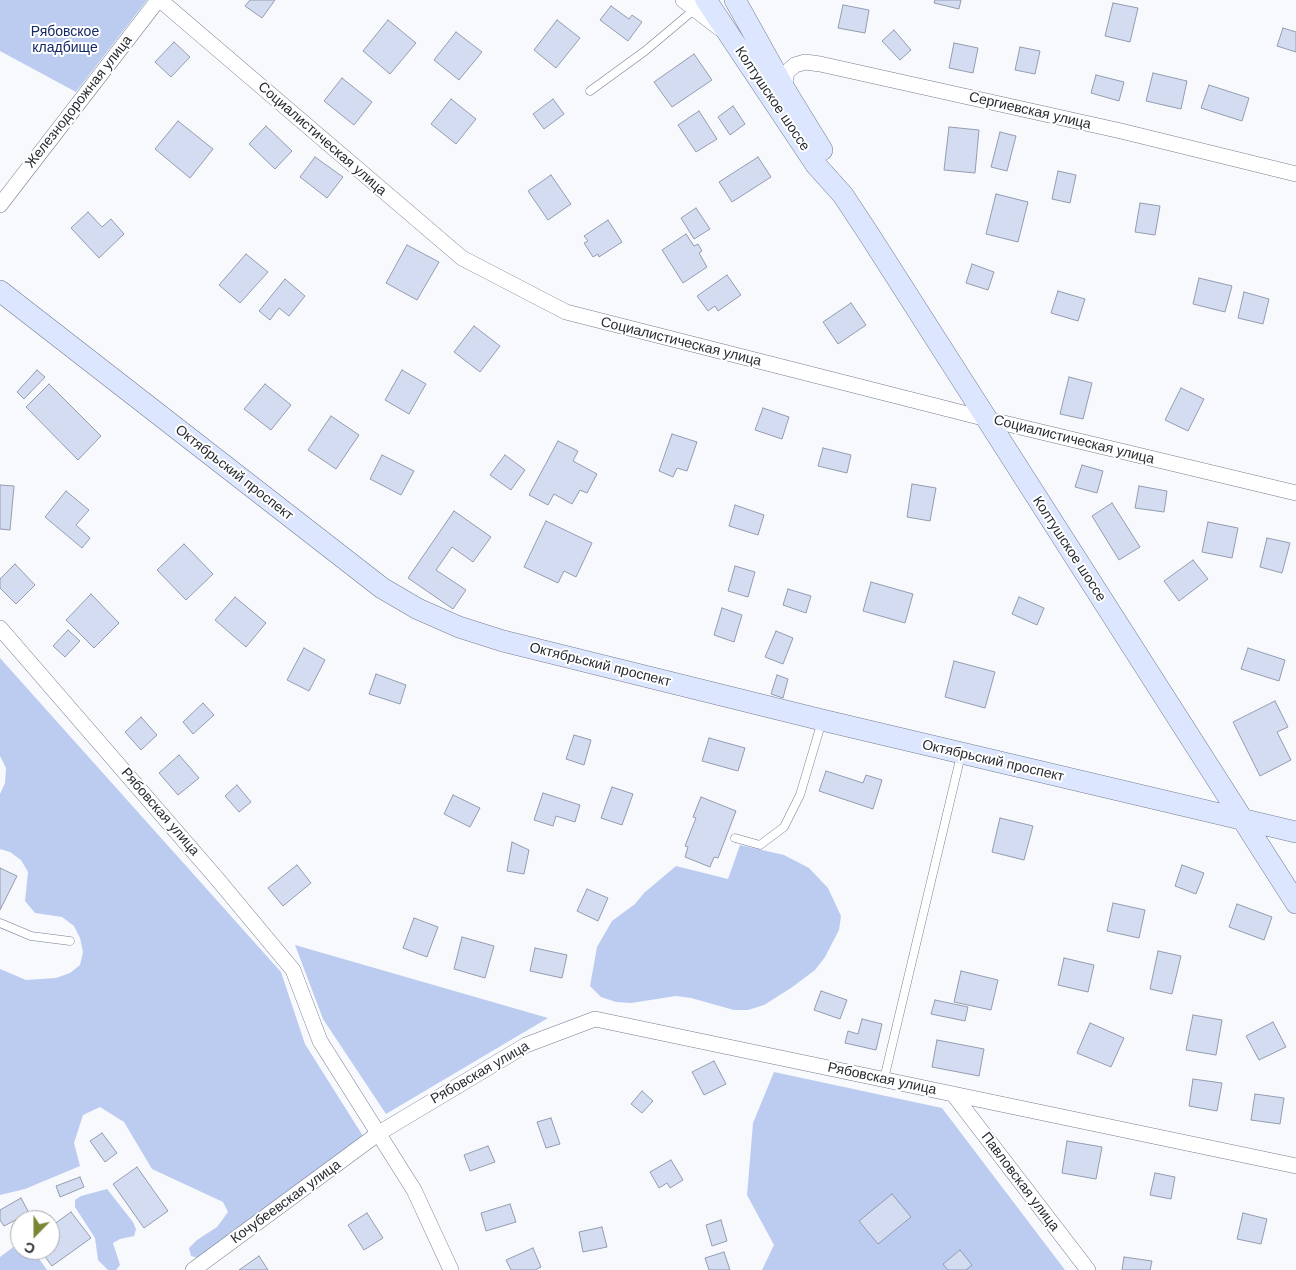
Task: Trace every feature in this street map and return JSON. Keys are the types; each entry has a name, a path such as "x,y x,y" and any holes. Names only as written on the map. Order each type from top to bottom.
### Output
{"street":[{"name":"Железнодорожная улица","path":"0,205 159,0"},
{"name":"Социалистическая улица","path":"159,0 462,258 566,312 987,420 1296,494"},
{"name":"Колтушское шоссе","path":"735,0 787,93 828,160 843,195"},
{"name":"Колтушское шоссе","path":"695,3 731,37 816,165 843,195 1296,903"},
{"name":"Сергиевская улица","path":"787,93 784,82 787,72 794,65 804,62 820,64 1111,129 1296,174"},
{"name":"Октябрьский проспект","path":"0,291 382,588 418,609 459,627 503,640 822,720 1296,832"},
{"name":"Рябовская улица","path":"0,628 294,970 320,1042 379,1133 526,1045 595,1019 1296,1166"},
{"name":"Павловская улица","path":"953,1094 1088,1270"},
{"name":"Кочубеевская улица","path":"193,1270 379,1133"},
{"path":"379,1133 414,1190 451,1270"}],"lane":[{"path":"590,91 644,51 695,3"},
{"path":"735,838 760,845 784,827 800,795 822,720"},
{"path":"884,1080 961,753"},
{"path":"0,924 31,936 70,941"}],"green space":[{"name":"Рябовское кладбище","path":"0,0 147,0 76,92 0,51"},
{"path":"0,658 281,972 305,1044 363,1136 198,1258 191,1256 189,1248 197,1240 217,1227 228,1212 223,1202 152,1169 124,1122 100,1107 83,1115 74,1143 80,1166 25,1189 0,1195 0,969 26,980 56,978 70,973 80,965 83,952 80,938 74,926 62,917 35,913 25,901 28,872 21,860 10,852 0,849 0,794 5,783 6,768 0,756"},
{"path":"740,845 784,855 809,868 828,888 841,916 839,930 825,957 815,970 764,1005 748,1010 734,1010 691,998 676,996 631,1003 616,1002 601,997 590,986 597,947 612,921 635,904 644,893 676,866 728,879"},
{"path":"295,945 548,1018 386,1114 323,1019"},
{"path":"774,1072 942,1108 1065,1270 762,1270 774,1245 747,1195 753,1123"},
{"path":"107,1189 133,1222 136,1229 134,1236 120,1239 113,1243 120,1265 116,1270 108,1270 98,1260 95,1238 75,1207 75,1200 81,1196"},
{"path":"10,1250 10,1260 40,1260 47,1270 0,1270 0,1257"}],"building":[{"path":"250,0 275,0 262,18 245,6"},
{"path":"935,0 961,0 959,9 934,3"},
{"path":"1113,3 1138,8 1130,42 1105,36"},
{"path":"843,5 869,10 865,33 838,28"},
{"path":"611,6 629,19 632,15 642,22 628,41 600,20"},
{"path":"388,20 416,43 390,74 363,51"},
{"path":"557,20 580,38 556,68 534,50"},
{"path":"1283,28 1296,32 1296,52 1277,46"},
{"path":"894,30 911,50 900,60 882,41"},
{"path":"456,32 482,52 459,80 434,60"},
{"path":"174,42 190,57 171,77 155,62"},
{"path":"954,43 978,48 973,73 949,68"},
{"path":"1020,47 1040,51 1035,74 1015,70"},
{"path":"694,54 712,80 672,107 654,82"},
{"path":"1153,73 1187,81 1181,109 1146,101"},
{"path":"1096,75 1124,82 1119,101 1091,93"},
{"path":"342,78 372,102 354,125 324,101"},
{"path":"1209,85 1249,98 1242,121 1201,108"},
{"path":"451,99 476,119 456,144 431,124"},
{"path":"553,99 564,114 544,129 533,114"},
{"path":"733,106 745,124 730,135 718,117"},
{"path":"699,111 717,139 696,152 678,125"},
{"path":"178,121 213,149 190,178 155,149"},
{"path":"266,126 292,151 275,169 249,144"},
{"path":"949,127 979,130 975,173 944,170"},
{"path":"1000,132 1016,136 1007,171 991,167"},
{"path":"315,157 343,177 327,198 300,177"},
{"path":"758,157 771,177 732,202 719,182"},
{"path":"1058,171 1076,175 1070,203 1052,199"},
{"path":"551,175 571,204 548,220 528,191"},
{"path":"996,194 1028,202 1018,242 986,234"},
{"path":"1140,203 1160,206 1155,235 1135,232"},
{"path":"696,208 710,229 694,239 681,218"},
{"path":"88,212 102,227 111,219 124,234 99,258 71,228"},
{"path":"608,220 622,242 599,257 598,254 593,257 584,243 588,241 584,236"},
{"path":"686,234 694,246 698,244 702,251 699,253 707,267 683,283 662,250"},
{"path":"407,245 439,262 417,300 386,283"},
{"path":"246,254 268,272 240,303 219,285"},
{"path":"972,264 994,272 988,290 966,283"},
{"path":"727,275 741,295 718,311 715,306 708,311 697,296"},
{"path":"1199,278 1232,286 1225,312 1193,304"},
{"path":"285,279 305,296 289,316 279,308 270,320 259,311"},
{"path":"1058,291 1085,299 1078,321 1051,313"},
{"path":"1244,292 1269,299 1263,324 1238,318"},
{"path":"851,303 866,325 838,344 823,322"},
{"path":"474,326 500,346 480,372 454,352"},
{"path":"37,370 45,377 24,399 17,392"},
{"path":"402,370 426,384 409,414 385,400"},
{"path":"1069,377 1092,383 1083,419 1060,414"},
{"path":"49,384 101,436 78,460 26,407"},
{"path":"265,384 291,405 271,430 244,409"},
{"path":"1181,388 1204,399 1188,431 1165,420"},
{"path":"763,408 789,417 782,439 755,430"},
{"path":"331,416 359,435 336,469 308,450"},
{"path":"672,434 697,442 687,471 677,468 673,477 659,471"},
{"path":"558,441 578,451 573,461 597,474 587,493 580,490 572,504 554,494 548,505 529,495"},
{"path":"823,448 851,455 847,473 818,466"},
{"path":"382,455 414,471 401,495 370,479"},
{"path":"505,455 525,470 511,490 490,475"},
{"path":"1082,465 1103,471 1097,493 1075,487"},
{"path":"912,484 936,488 930,521 907,517"},
{"path":"0,485 14,486 10,530 0,529"},
{"path":"1139,486 1167,491 1164,512 1135,508"},
{"path":"66,491 89,510 76,525 90,538 82,548 45,517"},
{"path":"1112,503 1140,547 1119,560 1092,516"},
{"path":"735,505 764,515 758,535 729,526"},
{"path":"454,511 491,537 473,562 452,547 436,570 466,590 453,609 408,578"},
{"path":"546,521 592,543 576,577 564,571 558,583 524,567"},
{"path":"1208,522 1238,528 1232,558 1202,552"},
{"path":"1267,538 1290,543 1282,573 1260,567"},
{"path":"184,544 213,574 186,600 157,570"},
{"path":"1193,560 1208,579 1179,601 1164,581"},
{"path":"15,564 35,585 16,604 0,588 0,579"},
{"path":"735,566 755,572 748,597 728,591"},
{"path":"871,582 913,594 905,623 863,611"},
{"path":"788,589 811,596 806,613 783,605"},
{"path":"91,594 119,623 94,648 66,620"},
{"path":"235,597 266,623 246,647 215,620"},
{"path":"1019,597 1044,608 1037,625 1012,614"},
{"path":"722,608 742,615 734,642 714,635"},
{"path":"68,630 80,641 65,657 53,646"},
{"path":"776,631 793,638 783,664 765,657"},
{"path":"304,648 325,660 309,691 287,680"},
{"path":"1248,648 1285,660 1279,681 1241,669"},
{"path":"954,661 995,672 985,708 945,697"},
{"path":"376,674 406,685 400,704 369,694"},
{"path":"777,675 788,679 783,698 771,694"},
{"path":"1275,701 1288,727 1277,732 1291,760 1260,776 1233,722"},
{"path":"203,703 214,715 193,734 183,722"},
{"path":"141,717 157,735 141,750 125,732"},
{"path":"574,735 591,740 584,765 566,759"},
{"path":"709,738 745,748 738,771 702,761"},
{"path":"179,755 199,778 178,795 159,773"},
{"path":"826,771 863,783 866,775 882,780 873,809 819,791"},
{"path":"237,785 251,802 239,812 225,796"},
{"path":"612,787 633,794 622,825 601,818"},
{"path":"543,793 580,805 575,822 556,816 553,826 534,820"},
{"path":"453,795 480,808 470,827 444,814"},
{"path":"701,797 736,811 718,858 714,857 710,867 685,857 688,847 685,846 696,818 693,817"},
{"path":"1000,818 1033,826 1024,860 992,852"},
{"path":"512,842 529,850 524,874 507,871"},
{"path":"297,865 311,883 283,906 268,888"},
{"path":"1182,865 1204,873 1196,894 1175,886"},
{"path":"0,868 17,876 0,910"},
{"path":"587,889 608,898 598,921 577,911"},
{"path":"1113,903 1145,910 1139,938 1107,931"},
{"path":"1237,904 1272,917 1264,940 1229,927"},
{"path":"414,918 438,927 427,957 403,948"},
{"path":"462,937 494,946 485,978 454,969"},
{"path":"535,948 567,955 562,978 530,971"},
{"path":"1158,951 1181,956 1172,994 1150,989"},
{"path":"1064,958 1094,965 1088,992 1058,985"},
{"path":"961,971 998,980 991,1010 954,1002"},
{"path":"821,991 847,1000 840,1019 814,1010"},
{"path":"935,1000 968,1007 965,1021 931,1014"},
{"path":"1193,1015 1222,1020 1216,1055 1186,1050"},
{"path":"862,1019 882,1024 876,1050 845,1043 848,1031 858,1034"},
{"path":"1273,1022 1286,1047 1259,1060 1246,1036"},
{"path":"1090,1023 1124,1038 1111,1067 1077,1053"},
{"path":"937,1040 984,1049 979,1076 932,1067"},
{"path":"714,1061 726,1084 704,1095 692,1072"},
{"path":"1193,1079 1222,1083 1217,1111 1189,1106"},
{"path":"642,1091 653,1101 642,1113 631,1104"},
{"path":"1255,1094 1284,1098 1280,1124 1251,1120"},
{"path":"551,1118 560,1144 546,1148 537,1122"},
{"path":"102,1133 117,1153 105,1162 90,1141"},
{"path":"1067,1141 1102,1147 1096,1179 1062,1173"},
{"path":"488,1146 495,1162 470,1171 464,1155"},
{"path":"671,1160 683,1180 670,1188 667,1183 659,1188 650,1172"},
{"path":"137,1167 168,1211 144,1228 113,1184"},
{"path":"1155,1173 1175,1177 1171,1199 1150,1195"},
{"path":"80,1177 84,1187 60,1197 56,1186"},
{"path":"892,1194 911,1217 878,1244 859,1221"},
{"path":"21,1198 27,1210 10,1210 10,1223 4,1226 0,1220 0,1210"},
{"path":"510,1204 516,1222 486,1231 481,1213"},
{"path":"71,1212 91,1238 52,1266 48,1260 60,1260 60,1220"},
{"path":"367,1213 383,1238 364,1250 348,1225"},
{"path":"1243,1213 1267,1219 1261,1244 1237,1239"},
{"path":"721,1220 727,1241 712,1246 706,1225"},
{"path":"602,1227 607,1247 583,1252 579,1232"},
{"path":"533,1248 541,1267 535,1270 511,1270 506,1260"},
{"path":"960,1250 972,1265 966,1270 948,1270 943,1264"},
{"path":"724,1252 730,1270 709,1270 705,1258"},
{"path":"259,1256 268,1270 239,1270"},
{"path":"1124,1257 1152,1261 1150,1270 1122,1270"}]}
